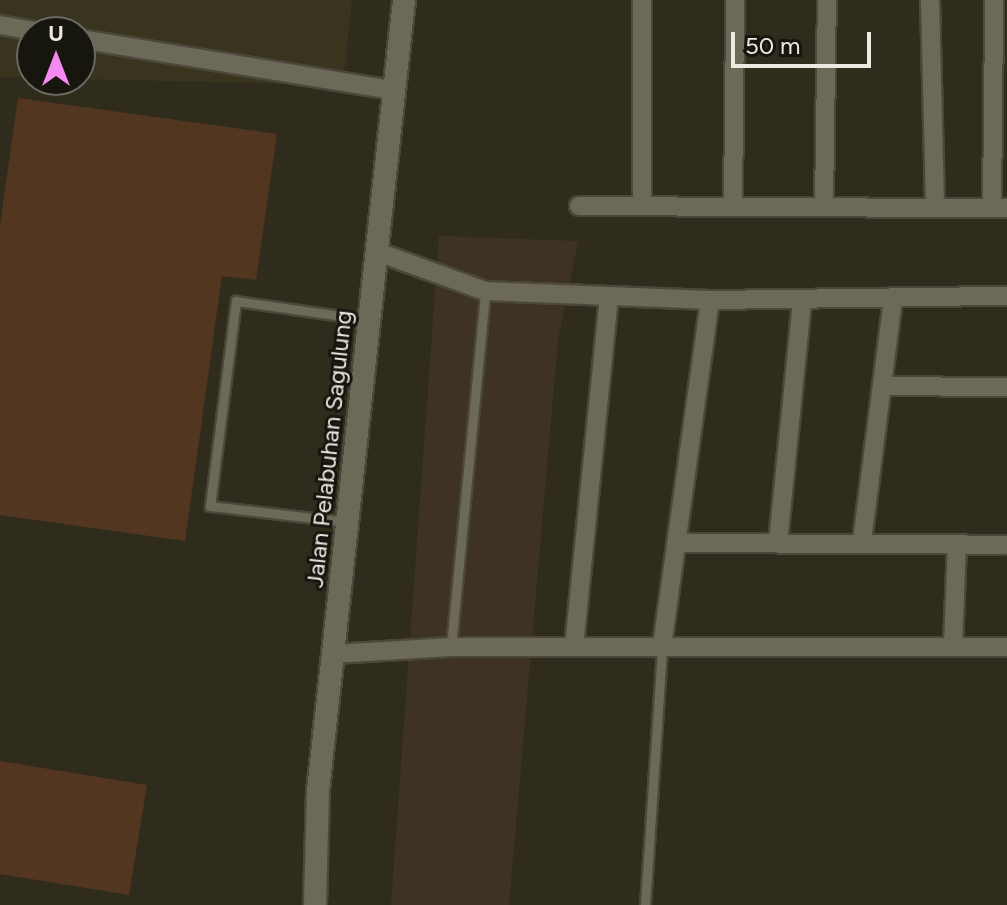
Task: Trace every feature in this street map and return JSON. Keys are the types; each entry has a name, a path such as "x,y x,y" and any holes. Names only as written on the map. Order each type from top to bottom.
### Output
{"street":[{"name":"Jalan Pelabuhan Sagulung","path":"315,905 333,654 404,0"},
{"path":"642,0 642,206"},
{"path":"733,207 735,0"},
{"path":"824,207 827,0"},
{"path":"930,0 935,208"},
{"path":"579,206 1000,208 994,0"},
{"path":"96,42 393,90"},
{"path":"375,251 485,291 710,300 893,300 1007,296"},
{"path":"574,647 609,298"},
{"path":"662,646 679,543 710,300"},
{"path":"778,542 802,300"},
{"path":"862,541 893,300"},
{"path":"882,386 1007,387"},
{"path":"679,543 862,541 1007,545"},
{"path":"953,647 957,544"},
{"path":"333,654 451,647 1007,647"}],"lane":[{"path":"451,647 485,291"},
{"path":"347,522 210,506 236,301 370,320"},
{"path":"645,905 662,646"}],"shaded area":[{"path":"0,0 352,0 343,85 96,79 96,16 16,16 16,77 0,77"},
{"path":"439,236 578,241 558,340 509,905 391,905"}],"building":[{"path":"18,98 277,134 256,280 222,276 185,541 0,515 0,225"},
{"path":"0,761 147,785 129,895 0,874"}]}
